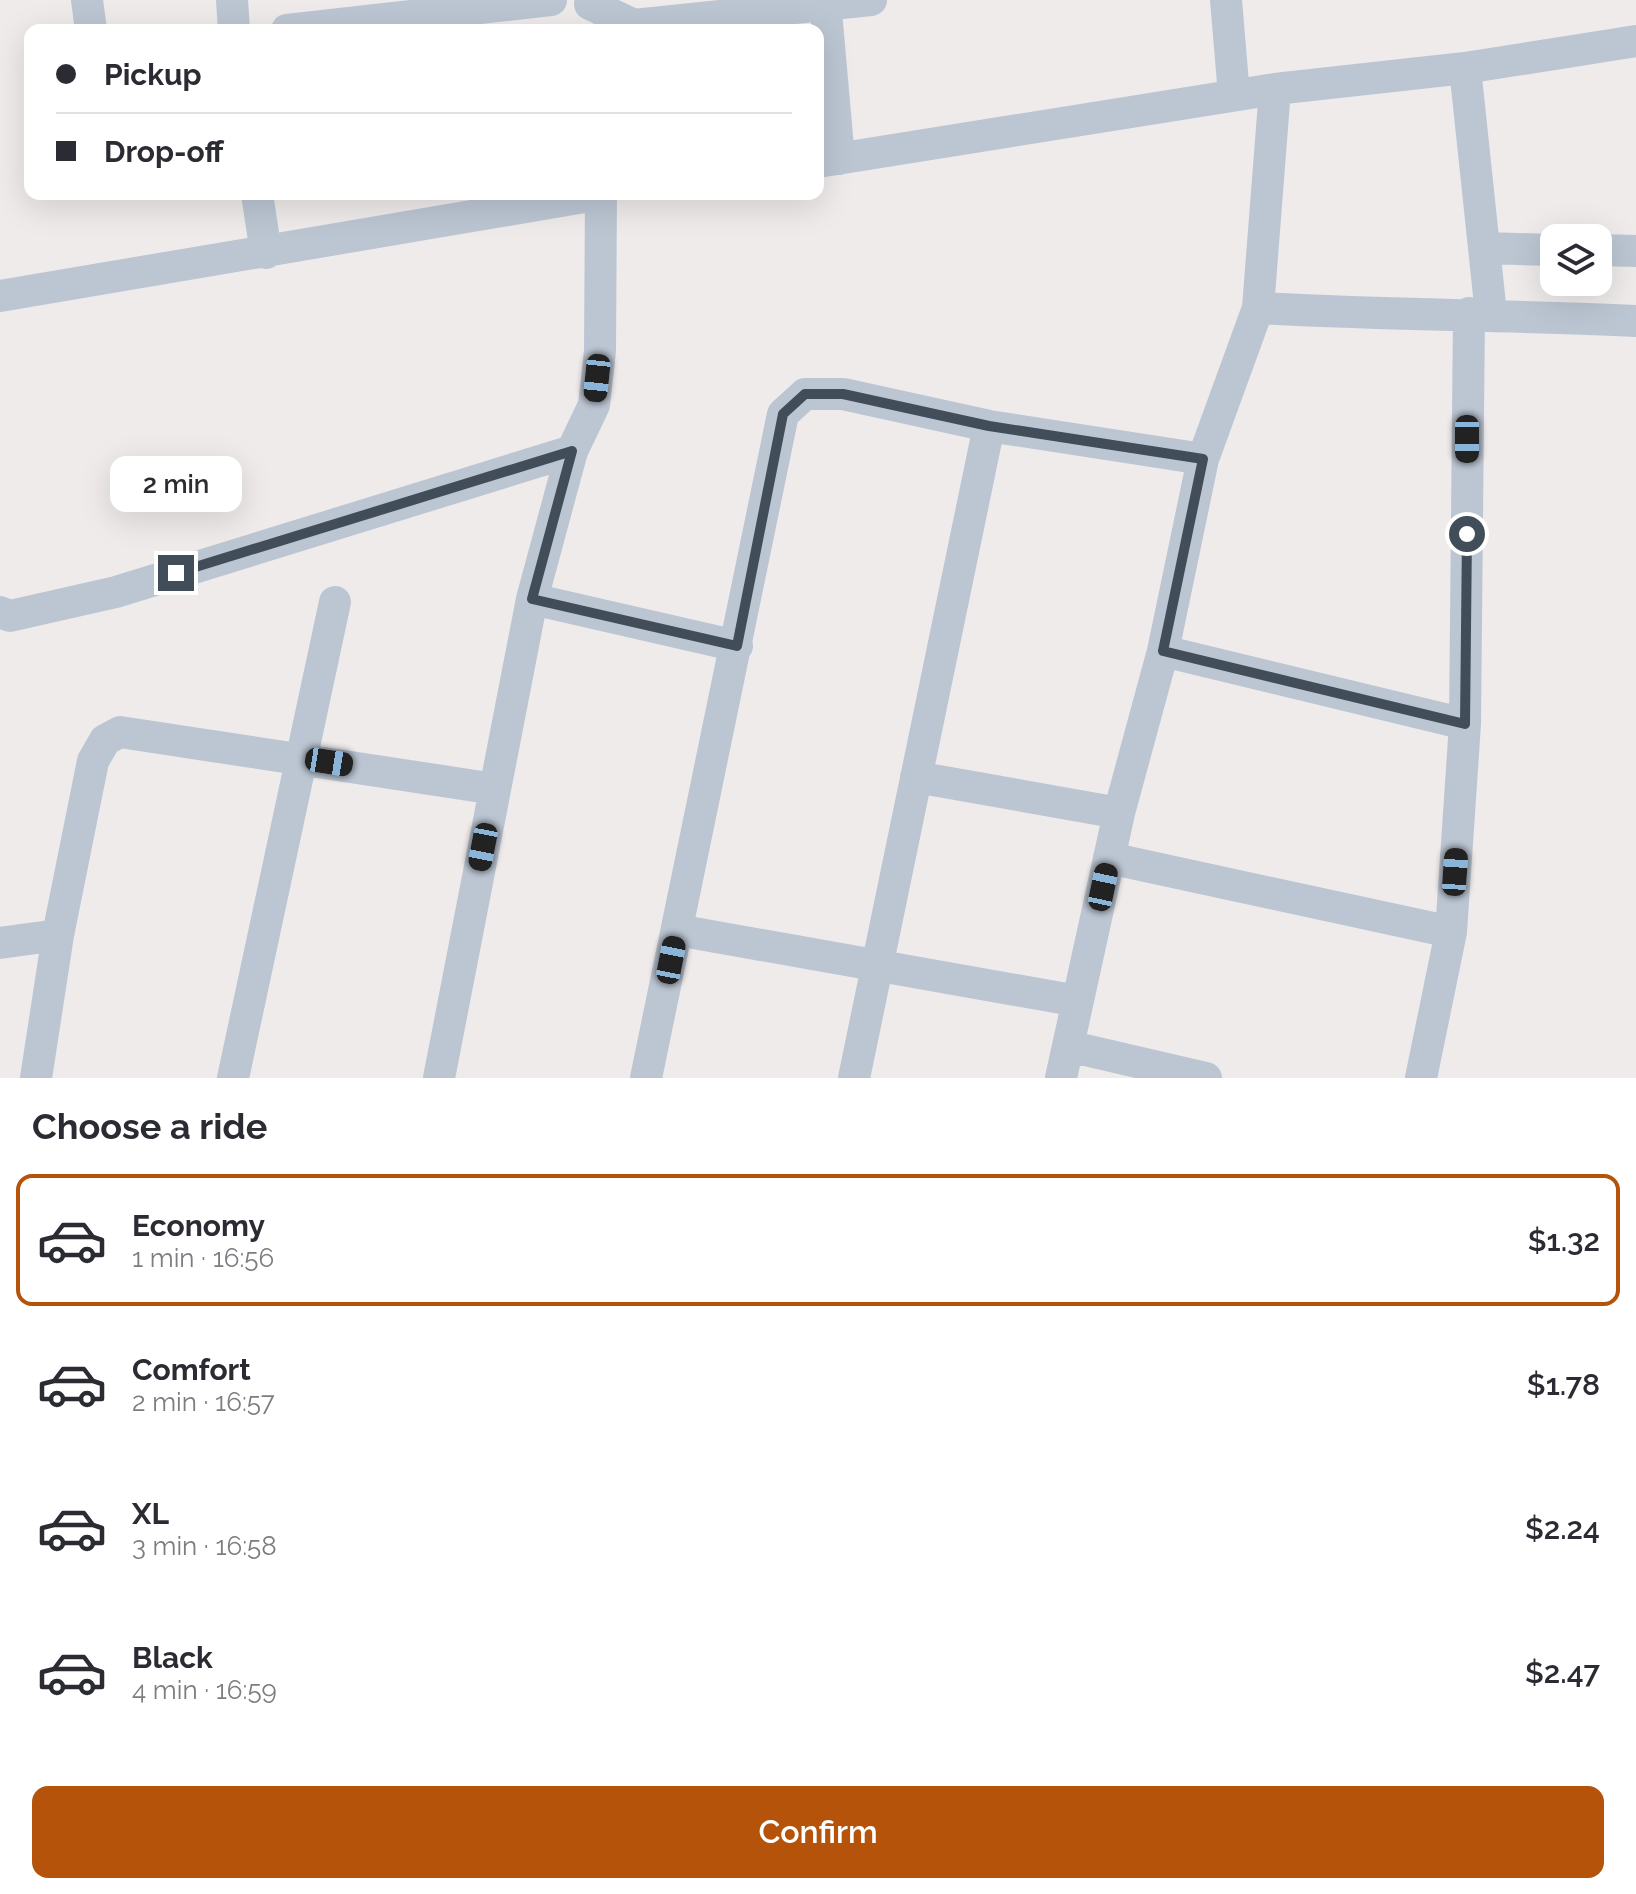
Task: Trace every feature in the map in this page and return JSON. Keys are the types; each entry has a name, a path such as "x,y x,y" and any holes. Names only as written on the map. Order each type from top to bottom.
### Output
{"street":[{"path":"87,0 90,24"},
{"path":"232,0 234,24"},
{"path":"340,24 551,0"},
{"path":"643,24 871,0"},
{"path":"1226,0 1234,95"},
{"path":"825,3 828,160 1234,95 1465,68 1636,41"},
{"path":"590,9 631,24"},
{"path":"1421,1078 1451,932 1465,724 1485,248 1465,68"},
{"path":"1061,1078 1119,813 1163,651 1203,459 1258,308 1275,89"},
{"path":"258,200 266,253"},
{"path":"0,296 567,200"},
{"path":"439,1078 532,599 572,451 594,405 600,351 601,200"},
{"path":"1485,248 1540,250"},
{"path":"1612,250 1636,251"},
{"path":"1258,308 1382,314 1480,313 1636,321"},
{"path":"646,1078 783,414 805,394 843,394 989,426 1203,459"},
{"path":"854,1078 989,426"},
{"path":"0,612 10,616 116,592 572,451"},
{"path":"532,599 737,646"},
{"path":"233,1078 335,602"},
{"path":"1163,651 1465,724"},
{"path":"36,1078 58,935 93,761 105,740 120,732 495,789"},
{"path":"916,777 1119,813"},
{"path":"1109,858 1451,932"},
{"path":"677,930 1078,1001"},
{"path":"0,943 58,935"},
{"path":"1068,1046 1206,1078"}],"route":[{"path":"176,573 572,451 532,599 737,646 783,414 805,394 843,394 989,426 1203,459 1163,651 1465,724 1467,534"}]}
